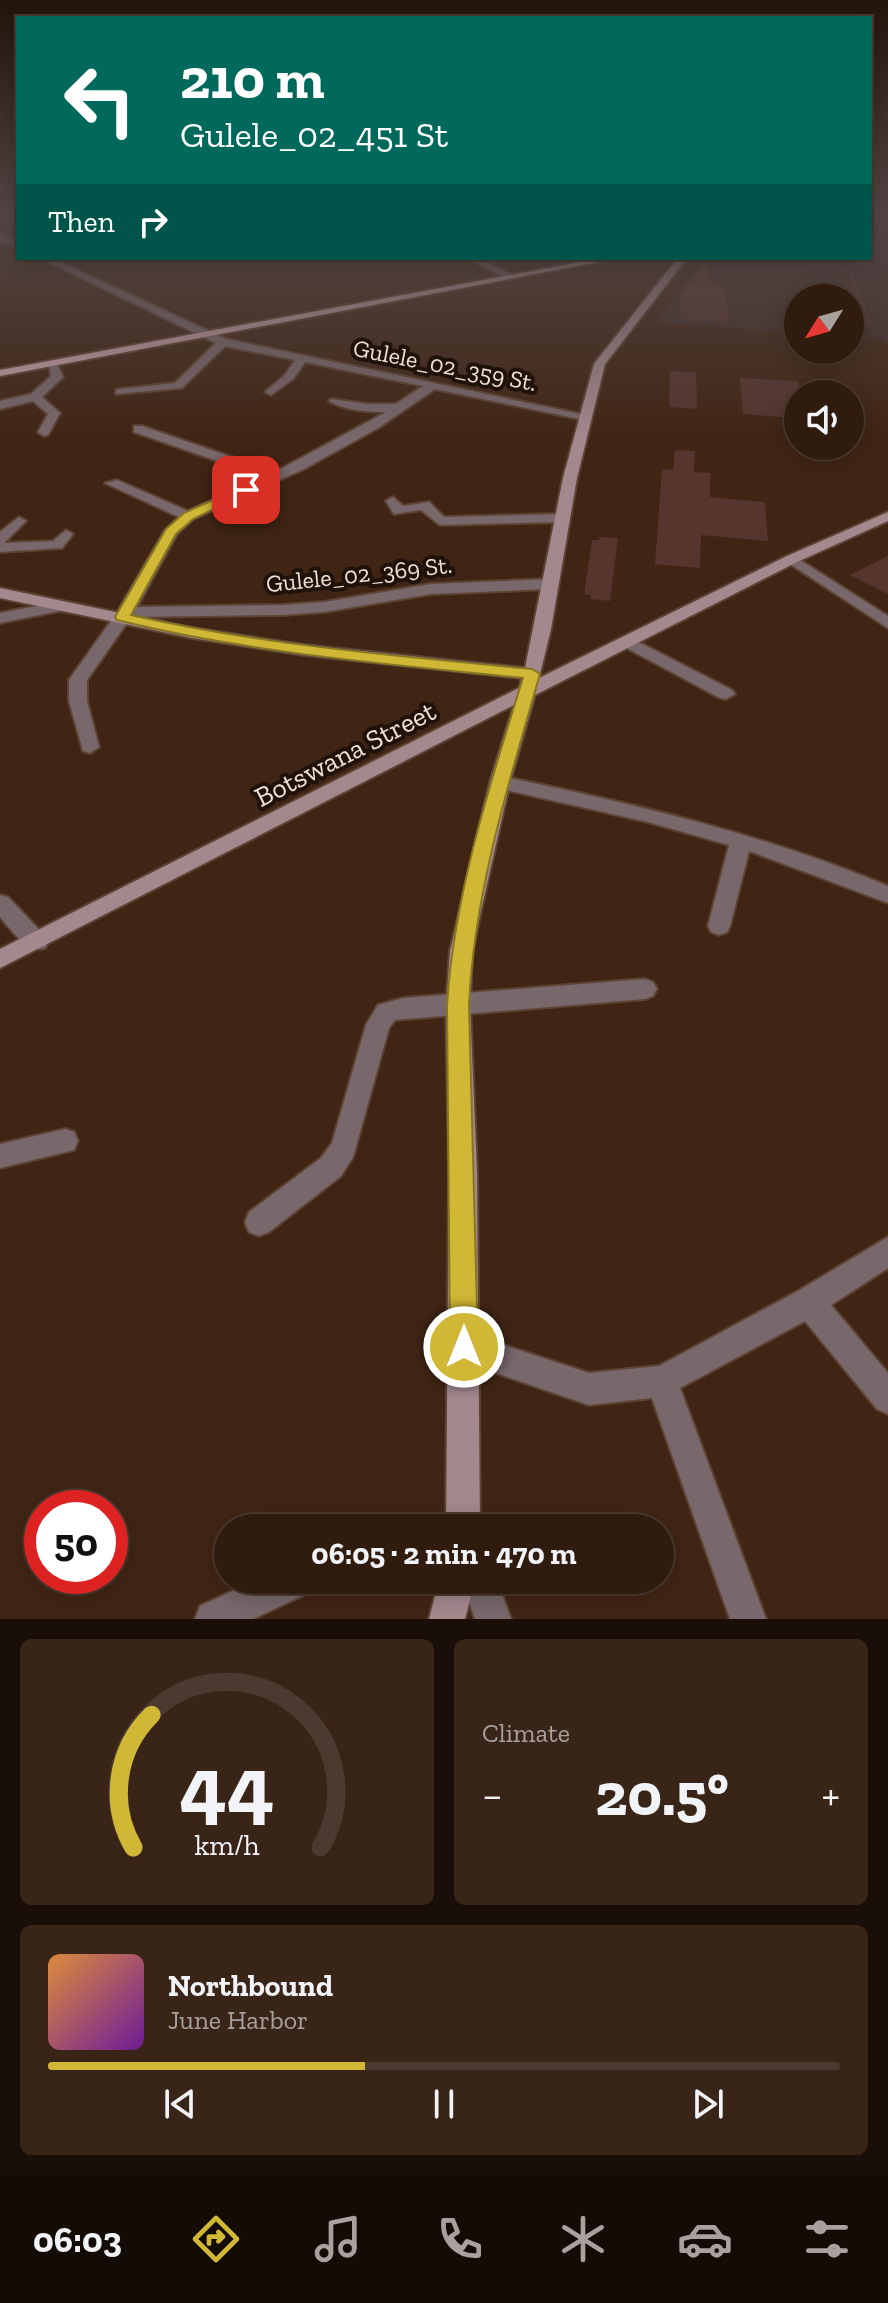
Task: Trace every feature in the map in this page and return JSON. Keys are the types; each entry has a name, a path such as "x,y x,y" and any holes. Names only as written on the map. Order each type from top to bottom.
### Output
{"main road":[{"path":"0,366 428,290"},
{"path":"463,1514 464,1347 458,1005 461,951 500,782 530,684 584,416 603,358 658,290"},
{"path":"0,373 198,332"},
{"name":"Botswana Street","path":"0,959 530,684 888,516"},
{"path":"0,593 124,614 192,633 530,684"},
{"path":"447,1619 453,1594"}],"street":[{"name":"Gulele_02_359 St.","path":"110,290 223,342 584,416"},
{"path":"120,392 178,386 223,342"},
{"path":"271,392 289,377 301,359"},
{"path":"0,405 35,397 57,377 52,363"},
{"path":"90,747 78,701 78,680 124,614 171,532 188,516 276,477 374,425 433,385"},
{"path":"35,397 54,413 44,432"},
{"path":"335,401 368,408 398,408"},
{"path":"138,429 276,477"},
{"path":"112,483 188,516"},
{"path":"393,501 399,511 424,505 433,518 440,521 562,518"},
{"path":"0,540 19,521"},
{"path":"0,548 57,545 66,534"},
{"path":"792,559 888,623"},
{"name":"Gulele_02_369 St.","path":"124,614 324,607 431,589 549,584"},
{"path":"0,618 63,606"},
{"path":"627,641 726,694"},
{"path":"500,782 634,810 740,841 884,890"},
{"path":"719,926 740,841"},
{"path":"0,903 37,942"},
{"path":"259,1222 331,1167 344,1148 378,1025 387,1012 403,1008 645,989"},
{"path":"0,1156 65,1141"},
{"path":"464,1347 589,1389 662,1381 809,1302 888,1251"},
{"path":"809,1302 888,1398"},
{"path":"662,1381 748,1619"},
{"path":"213,1619 266,1594"},
{"path":"484,1594 493,1619"}],"shaded area":[{"path":"681,290 784,290 784,332 656,322"},
{"path":"864,290 888,290 888,344 881,339 864,337"}],"building":[{"path":"685,290 725,290 729,321 681,319 680,296"},
{"path":"864,303 873,326 864,325"},
{"path":"670,371 696,372 697,409 669,407"},
{"path":"740,378 784,380 784,417 743,414"},
{"path":"675,450 695,451 694,472 710,473 710,497 765,502 768,541 701,535 700,568 655,564 662,469 673,470"},
{"path":"599,537 618,538 610,601 590,599 591,595 584,594 592,540 599,540"},
{"path":"888,556 888,594 850,575"}],"route":[{"path":"246,490 188,516 171,532 122,617 192,633 304,650 532,674 500,782 461,951 458,1005 464,1347"}]}
